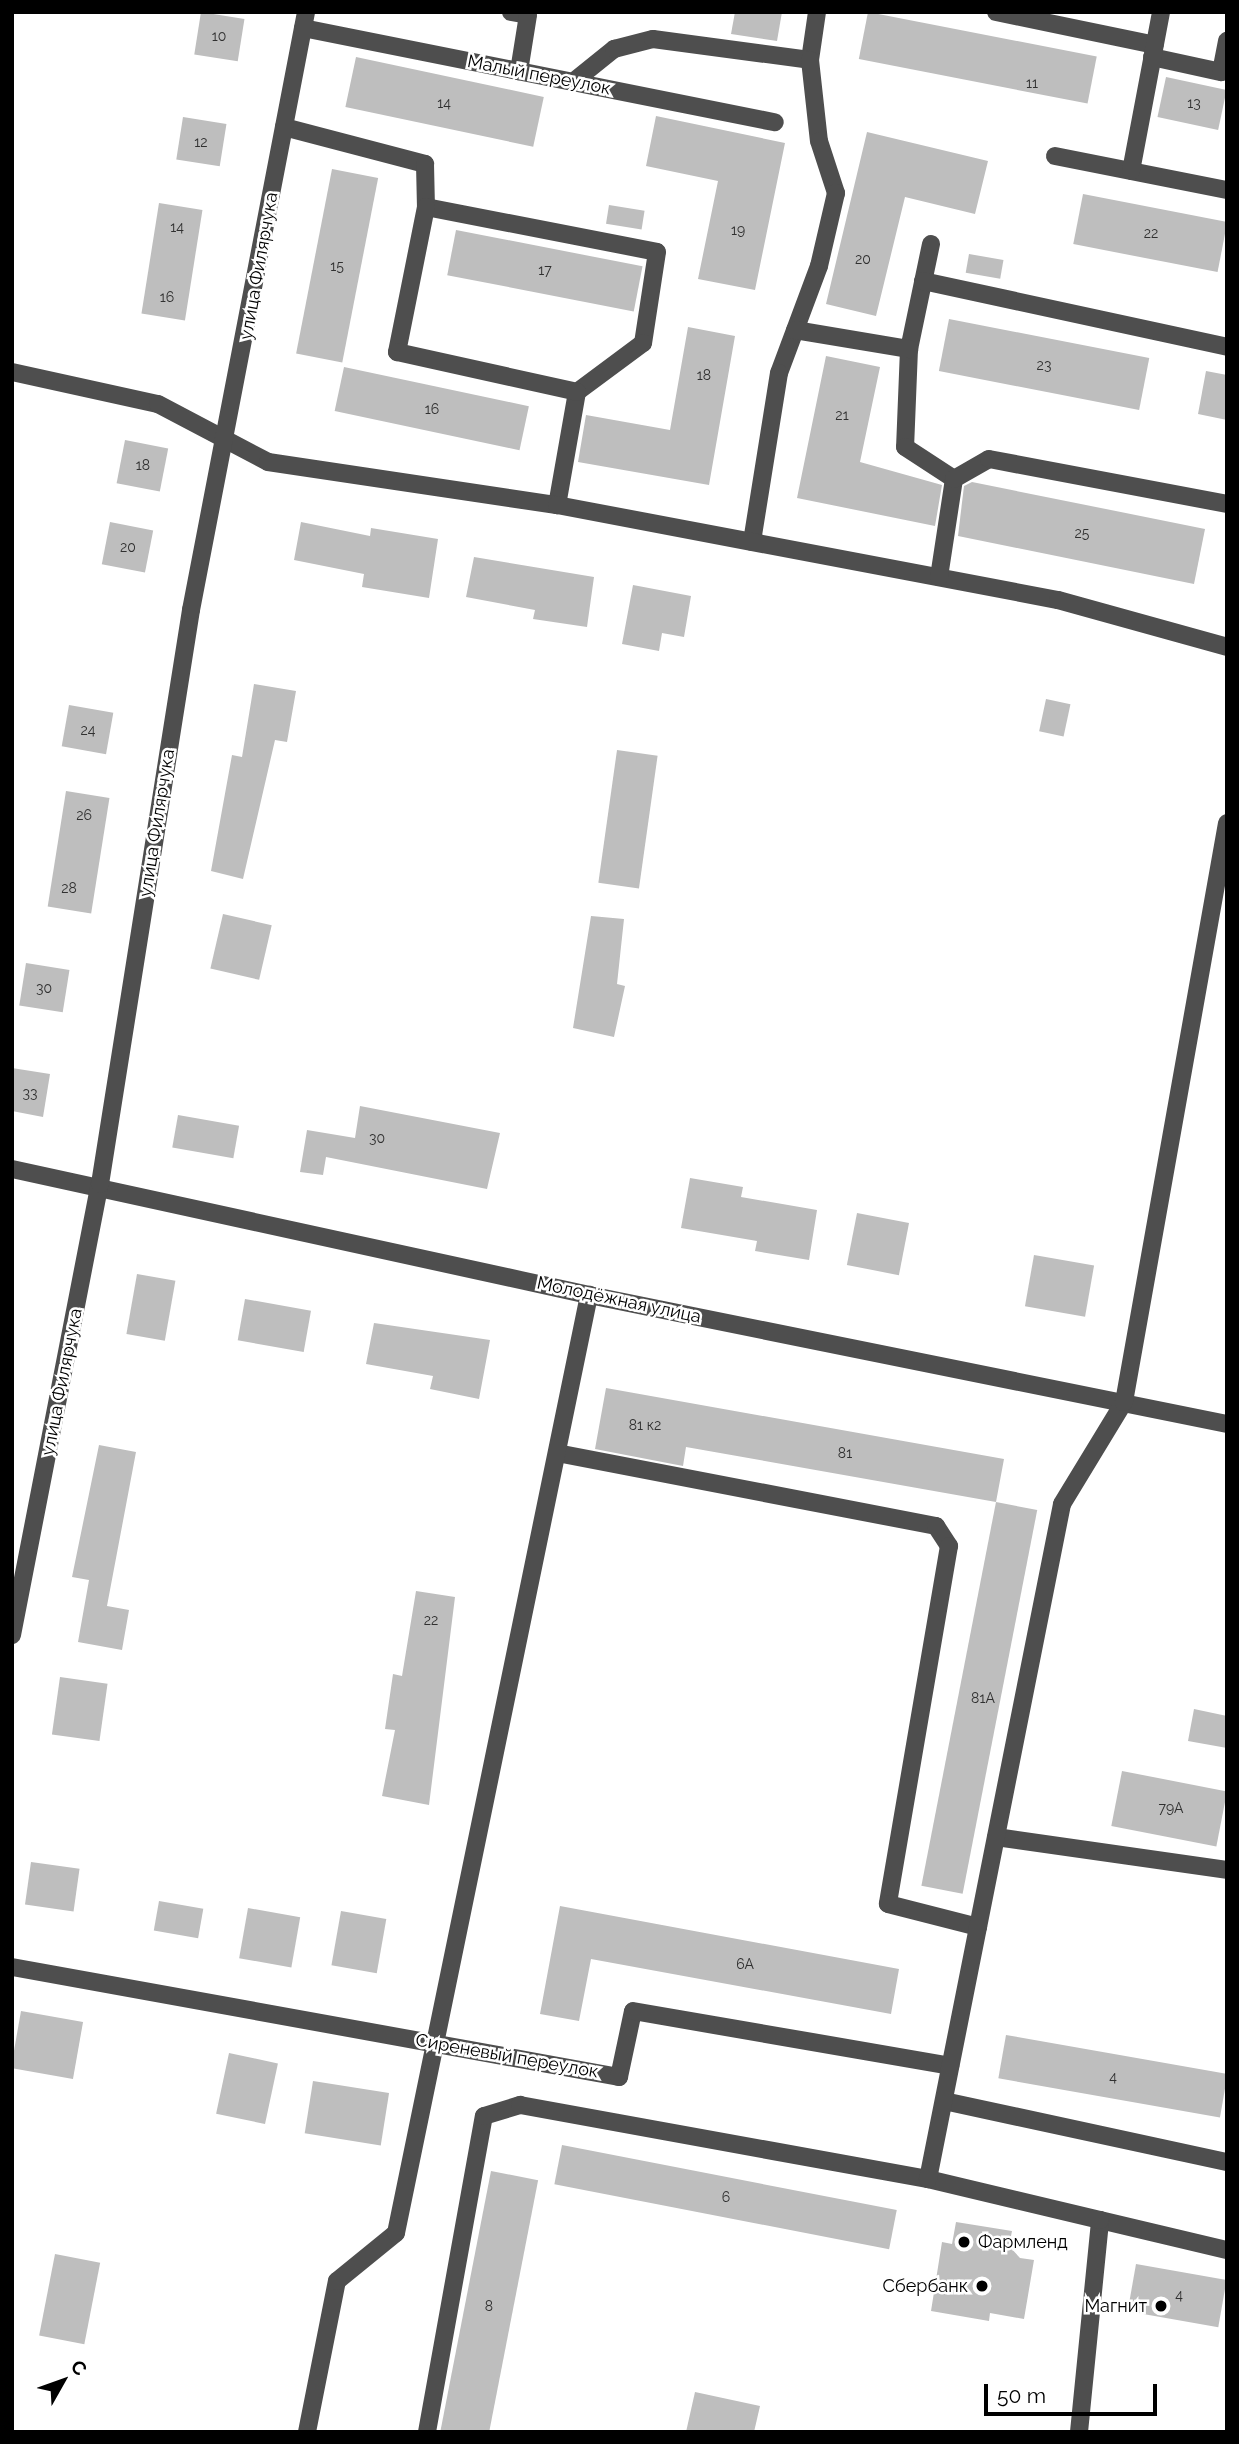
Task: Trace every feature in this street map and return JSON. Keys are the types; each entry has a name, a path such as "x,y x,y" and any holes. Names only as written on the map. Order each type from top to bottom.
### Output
{"street":[{"path":"511,12 528,15 519,71"},
{"path":"752,542 779,373 819,266 836,193 819,141 810,60 817,12"},
{"path":"996,12 1154,51 1221,72 1227,41"},
{"path":"1131,171 1161,12"},
{"name":"Малый переулок","path":"304,20 519,71 775,122"},
{"name":"улица Филярчука","path":"12,1635 100,1184 191,610 228,439 304,20"},
{"path":"573,82 614,49 653,39 810,60"},
{"path":"284,127 425,163 426,207 397,352 577,392"},
{"path":"1055,156 1227,190"},
{"path":"426,207 657,252 643,343 577,392 557,505"},
{"path":"931,244 909,349 905,447 954,479"},
{"path":"923,281 1227,347"},
{"path":"795,330 909,349"},
{"path":"12,372 158,404 268,462 557,505 939,577 1058,600 1227,647"},
{"path":"954,479 989,459 1227,504"},
{"path":"939,577 954,479"},
{"path":"928,2179 1062,1503 1124,1402 1227,823"},
{"name":"Молодёжная улица","path":"12,1169 100,1184 589,1295 1227,1423"},
{"path":"306,2432 337,2281 396,2233 439,2044 589,1295"},
{"path":"557,1453 936,1526 949,1546 888,1904 978,1927"},
{"path":"996,1837 1227,1870"},
{"name":"Сиреневый переулок","path":"12,1967 619,2077 633,2011 950,2066"},
{"path":"944,2101 1227,2162"},
{"path":"427,2432 484,2116 520,2105 928,2179 1227,2250"},
{"path":"1079,2432 1100,2220"}],"building":[{"path":"201,12 244,19 238,61 194,54"},
{"path":"735,12 782,12 777,41 731,34"},
{"path":"868,12 1097,56 1088,104 859,59"},
{"path":"356,57 544,97 533,147 345,107"},
{"path":"1166,77 1227,90 1218,130 1157,117"},
{"path":"656,116 785,143 755,290 698,279 718,181 646,166"},
{"path":"183,117 226,124 220,166 176,159"},
{"path":"867,132 988,161 975,214 905,197 876,316 826,304"},
{"path":"332,169 378,178 342,363 296,354"},
{"path":"1083,194 1227,222 1218,272 1073,244"},
{"path":"159,203 202,210 185,321 141,314"},
{"path":"609,205 645,211 642,229 606,224"},
{"path":"456,230 643,266 634,311 447,275"},
{"path":"969,254 1003,260 1000,279 966,273"},
{"path":"949,319 1149,358 1139,410 939,371"},
{"path":"688,327 735,336 709,485 578,462 586,415 670,430"},
{"path":"826,356 880,367 860,462 942,485 935,526 797,498"},
{"path":"344,367 529,406 520,450 335,411"},
{"path":"1206,371 1227,375 1227,420 1198,414"},
{"path":"125,440 168,448 160,492 117,483"},
{"path":"972,482 1205,529 1194,584 958,536 964,486"},
{"path":"110,522 153,530 145,573 102,564"},
{"path":"301,522 370,536 371,528 438,539 429,598 362,587 364,574 294,560"},
{"path":"474,557 594,577 587,627 533,619 535,610 466,597"},
{"path":"633,585 691,596 684,637 662,633 659,651 622,644"},
{"path":"254,684 296,691 287,742 275,740 243,879 211,871 232,755 242,757"},
{"path":"1046,699 1070,704 1064,736 1039,731"},
{"path":"69,705 113,713 106,754 62,746"},
{"path":"617,750 658,756 639,888 598,883"},
{"path":"66,791 109,798 91,913 48,907"},
{"path":"223,914 272,925 259,980 210,969"},
{"path":"591,916 624,919 617,984 625,986 614,1037 573,1028"},
{"path":"26,963 69,970 63,1012 19,1005"},
{"path":"12,1068 50,1074 43,1117 12,1111"},
{"path":"360,1106 500,1133 487,1189 326,1157 323,1175 300,1172 307,1130 355,1138"},
{"path":"178,1115 239,1126 233,1158 172,1147"},
{"path":"690,1178 743,1187 741,1197 817,1210 809,1260 755,1251 757,1241 681,1228"},
{"path":"857,1213 909,1223 899,1275 847,1265"},
{"path":"1034,1255 1094,1266 1085,1317 1025,1306"},
{"path":"137,1274 175,1281 165,1341 126,1334"},
{"path":"245,1299 311,1311 304,1352 238,1340"},
{"path":"374,1323 490,1340 479,1399 430,1389 433,1376 366,1364"},
{"path":"606,1388 1004,1459 996,1502 686,1447 683,1466 595,1449"},
{"path":"99,1445 136,1452 107,1606 129,1610 122,1650 78,1642 89,1580 72,1577"},
{"path":"996,1502 1037,1510 963,1894 921,1886"},
{"path":"416,1591 455,1597 429,1805 382,1796 395,1730 385,1729 393,1674 402,1676"},
{"path":"60,1677 108,1684 99,1741 52,1734"},
{"path":"1194,1709 1227,1716 1227,1748 1188,1741"},
{"path":"1122,1771 1227,1791 1216,1846 1111,1826"},
{"path":"31,1862 80,1869 74,1911 25,1905"},
{"path":"159,1901 203,1909 198,1938 154,1931"},
{"path":"560,1906 899,1969 891,2014 591,1959 579,2021 540,2014"},
{"path":"248,1908 300,1917 291,1967 239,1958"},
{"path":"341,1911 386,1919 377,1973 331,1965"},
{"path":"21,2011 83,2022 73,2079 12,2068"},
{"path":"1006,2035 1227,2074 1220,2117 998,2078"},
{"path":"229,2053 278,2063 265,2124 216,2114"},
{"path":"313,2081 389,2093 381,2145 305,2133"},
{"path":"562,2145 897,2210 889,2249 554,2184"},
{"path":"491,2171 538,2180 489,2432 440,2432"},
{"name":"Сбербанк","path":"956,2222 1012,2231 1009,2246 1020,2258 1034,2260 1024,2319 990,2313 989,2321 931,2311 942,2242 952,2244"},
{"path":"55,2254 100,2263 84,2344 39,2335"},
{"path":"1136,2264 1227,2280 1218,2327 1128,2311"},
{"path":"695,2392 760,2406 754,2432 686,2432"}],"place":[{"name":"Фармленд","path":"964,2242"},
{"name":"Сбербанк","path":"982,2286"},
{"name":"Магнит","path":"1161,2306"}]}
